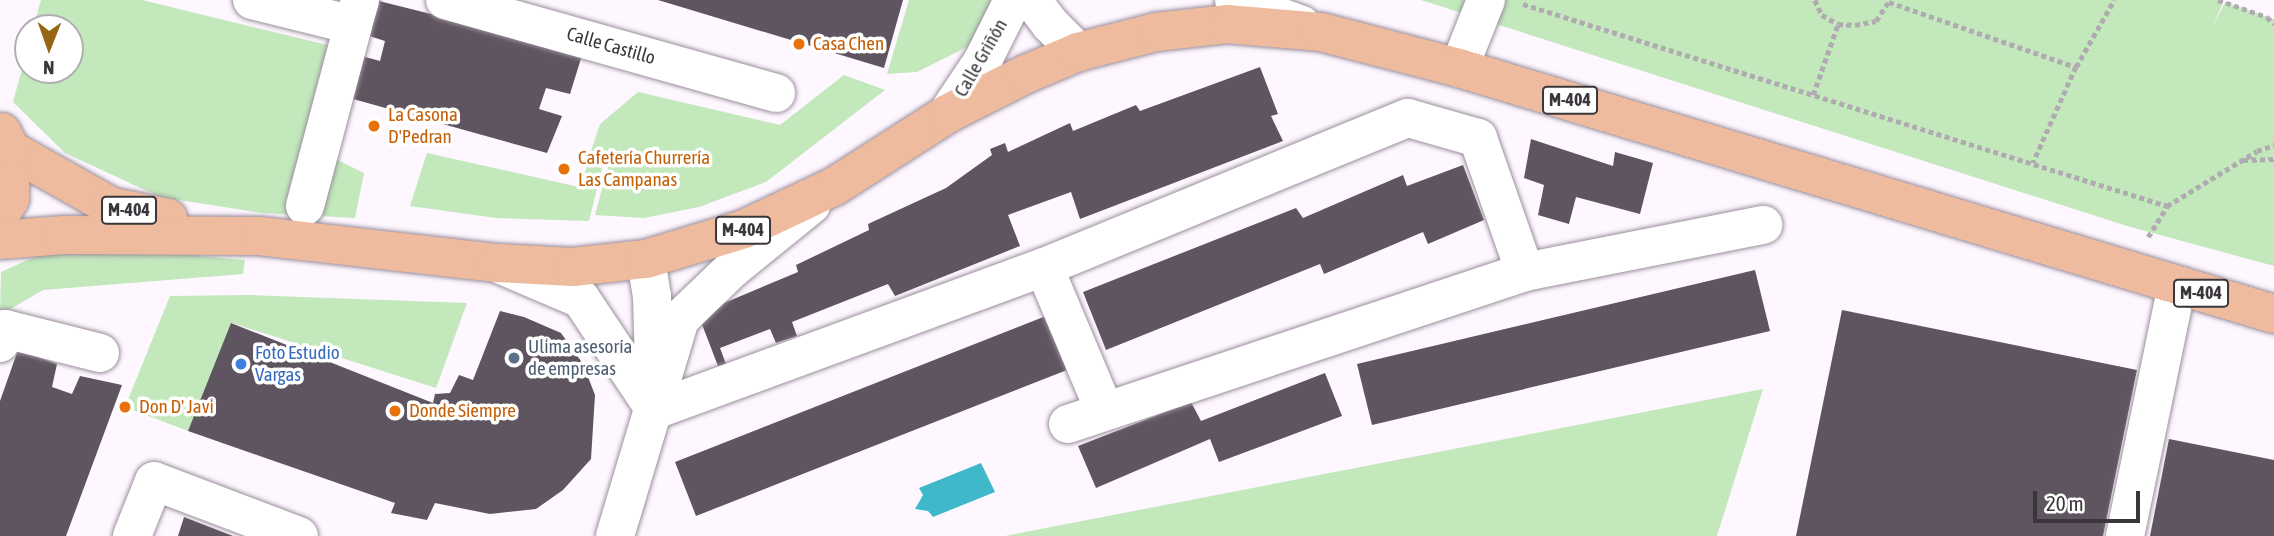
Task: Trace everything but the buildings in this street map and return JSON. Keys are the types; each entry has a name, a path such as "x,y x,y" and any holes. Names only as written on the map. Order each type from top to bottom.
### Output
{"main road":[{"name":"M-404","path":"6,139 112,207 259,236 497,263 573,267 646,259 744,229 835,186 947,114 1026,74 1078,52 1156,32 1227,24 1321,32 1459,68 1818,174 2274,314"},
{"name":"M-404","path":"0,215 10,199 6,139"},
{"name":"M-404","path":"0,240 64,234 259,236"}],"street":[{"path":"252,0 357,12 305,206"},
{"name":"Calle Castillo","path":"445,0 776,93"},
{"name":"Calle Griñón","path":"947,114 982,62 1013,0"},
{"path":"1032,0 1050,24 1078,52"},
{"path":"1234,0 1321,32"},
{"path":"1459,68 1486,0"},
{"path":"654,410 1044,267 1408,118 1478,138 1525,272"},
{"path":"615,536 680,319 732,269 835,186"},
{"path":"1068,424 1525,272 1763,225"},
{"path":"646,259 652,296 654,410"},
{"path":"497,263 581,299 654,410"},
{"path":"1044,267 1104,410"},
{"path":"2125,536 2177,286"},
{"path":"0,343 5,330 100,353"},
{"path":"132,536 154,481 299,536"}],"path":[{"path":"1509,0 2167,205"},
{"path":"1815,0 1822,15 1838,24 1855,25 1876,21 1889,1 2076,66"},
{"path":"2033,163 2076,66 2114,0"},
{"path":"2218,0 2267,17 2274,24"},
{"path":"1813,95 1838,24"},
{"path":"2128,271 2167,205 2242,160 2274,145"},
{"path":"2242,160 2274,159"}],"green space":[{"path":"41,0 142,0 344,49 319,151 364,173 355,218 262,213 160,197 65,153 13,102 18,84 84,84 84,14 37,14"},
{"path":"909,0 996,0 975,43 917,72 887,74"},
{"path":"1421,0 2224,0 2212,28 2225,2 2274,19 2274,266 2127,226"},
{"path":"844,75 885,90 766,182 699,207 644,218 595,215 608,167 588,160 600,124 638,92 780,125"},
{"path":"427,153 579,187 588,164 602,168 589,221 496,218 410,206"},
{"path":"122,249 245,260 243,274 43,290 0,315 1,272 43,253"},
{"path":"250,295 467,303 436,388 232,323 188,431 125,407 170,296"},
{"path":"1763,389 1717,536 1005,536"}],"water":[{"path":"981,463 995,492 933,517 928,511 915,509 923,495 919,488"}],"place":[{"name":"Casa Chen","path":"799,44"},
{"name":"La Casona D'Pedran","path":"374,126"},
{"name":"Cafetería Churrería Las Campanas","path":"564,169"},
{"name":"Ulima asesoría de empresas","path":"514,358"},
{"name":"Foto Estudio Vargas","path":"241,364"},
{"name":"Don D' Javi","path":"125,407"},
{"name":"Donde Siempre","path":"395,411"}]}
